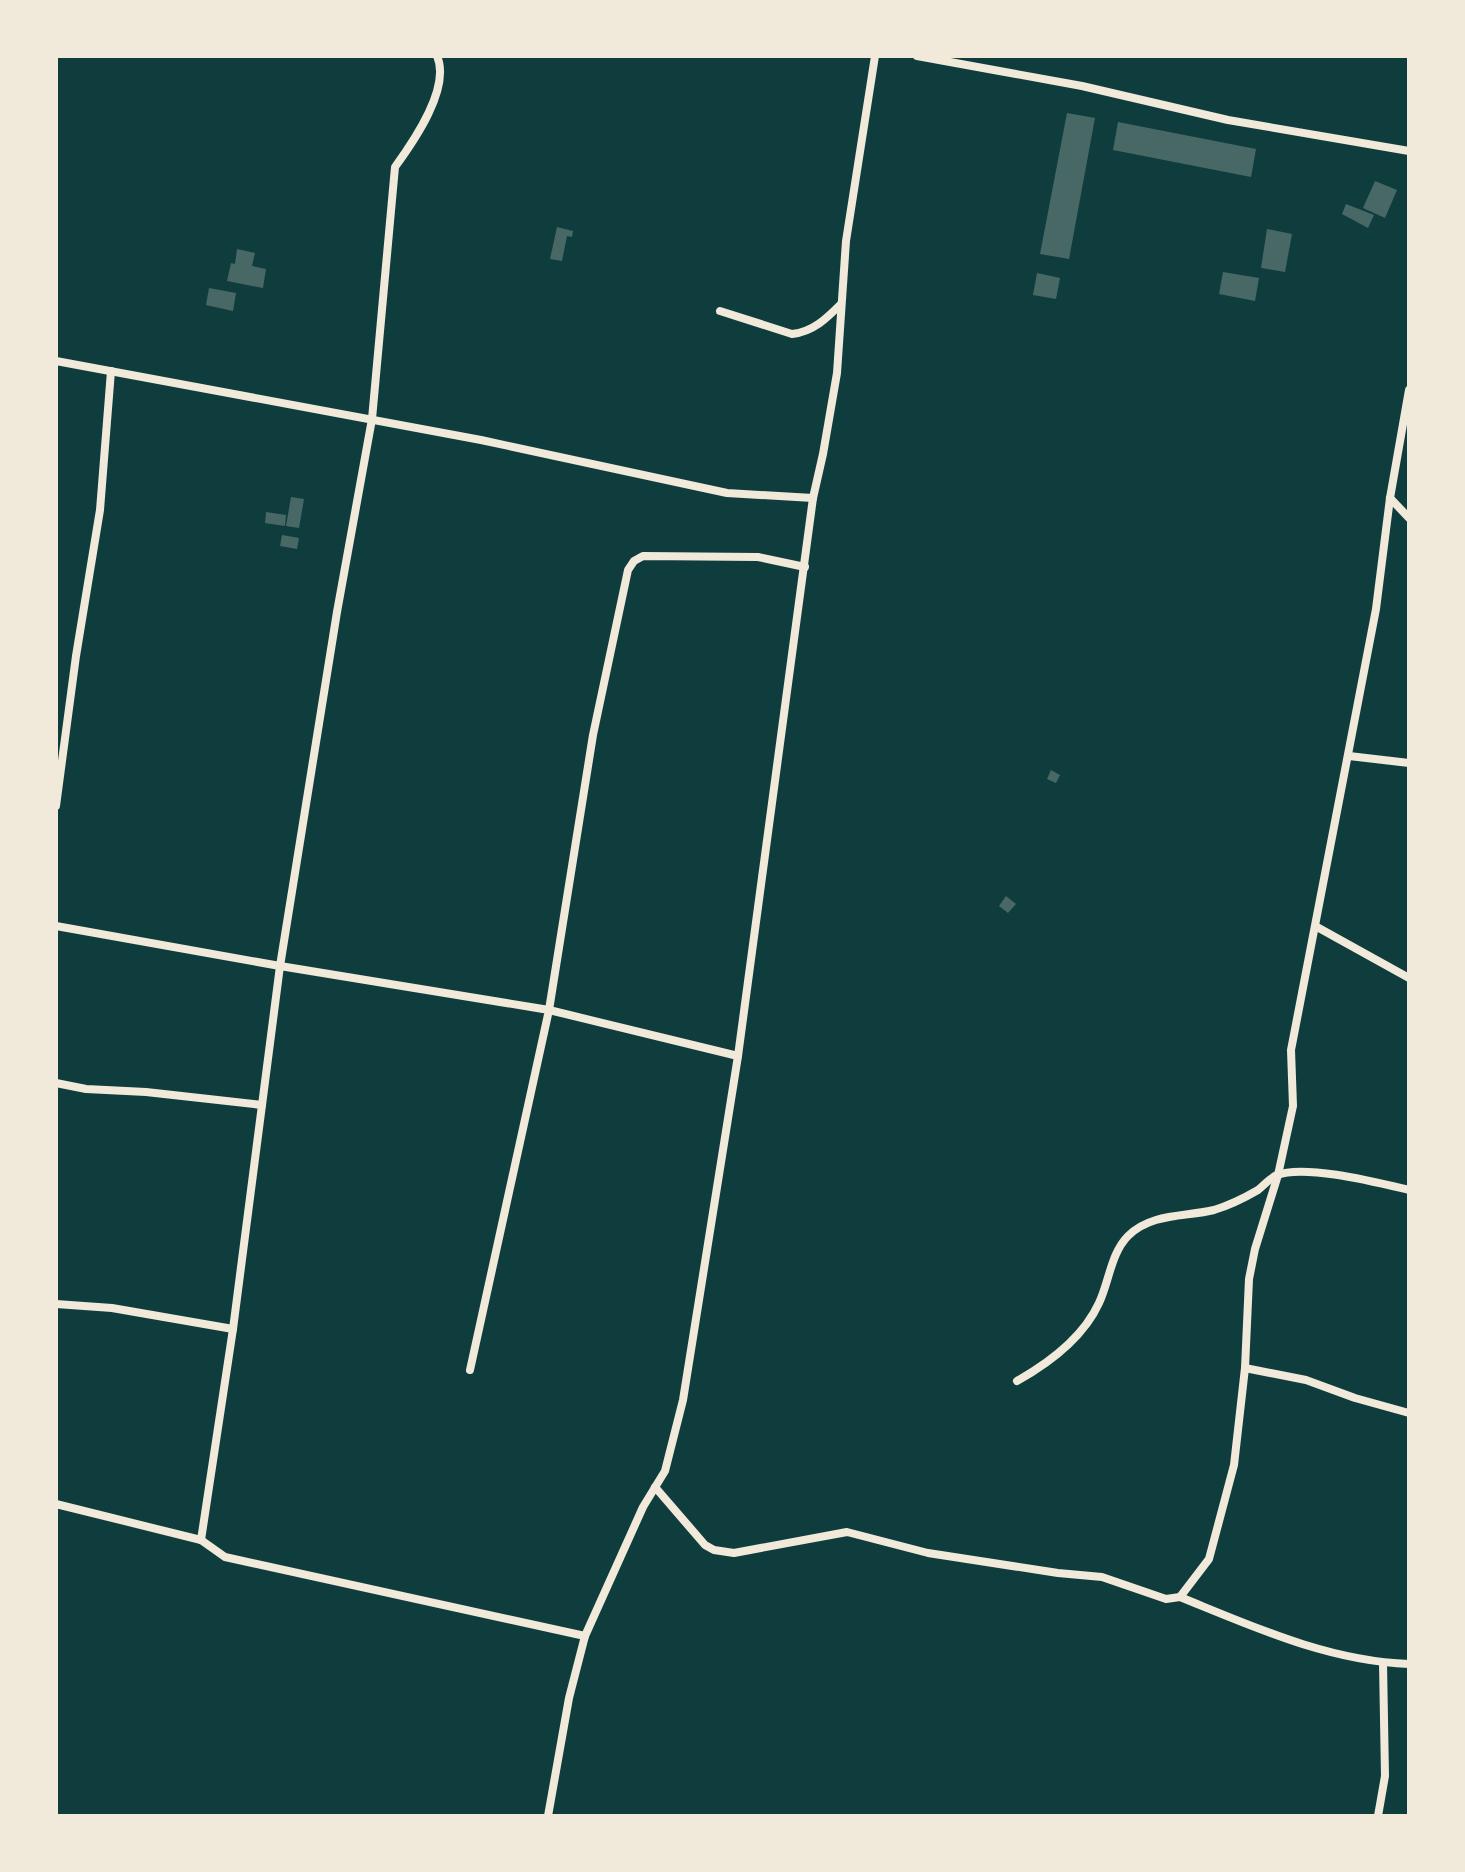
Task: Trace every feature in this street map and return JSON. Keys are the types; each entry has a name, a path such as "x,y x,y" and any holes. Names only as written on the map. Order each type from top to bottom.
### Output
{"street":[{"path":"201,1540 233,1329 280,966 337,612 372,419 395,167 418,136 437,92 441,65 437,56"},
{"path":"548,1816 569,1698 585,1636 624,1545 665,1471 683,1400 738,1056 813,498 837,373 846,241 875,56"},
{"path":"921,56 1082,86 1228,120 1409,151"},
{"path":"720,311 792,334 804,333 822,322 842,303"},
{"path":"56,361 481,440 727,493 813,498"},
{"path":"56,806 100,510 111,371"},
{"path":"1180,1597 1209,1559 1234,1465 1245,1368 1249,1279 1278,1175 1293,1106 1291,1050 1376,609 1390,498 1409,390"},
{"path":"1390,498 1409,518"},
{"path":"470,1370 549,1010 593,735 628,570 634,561 643,556 758,557 805,567"},
{"path":"1349,756 1409,763"},
{"path":"56,926 549,1010 738,1056"},
{"path":"1317,927 1409,978"},
{"path":"56,1083 86,1089 146,1092 262,1105"},
{"path":"1017,1381 1043,1366 1087,1324 1099,1303 1113,1262 1127,1237 1141,1227 1172,1215 1214,1210 1256,1191 1278,1175 1316,1172 1409,1190"},
{"path":"56,1304 112,1308 233,1329"},
{"path":"1245,1368 1306,1380 1409,1413"},
{"path":"655,1487 705,1545 714,1550 734,1553 847,1532 928,1553 1102,1577 1166,1599 1180,1597 1295,1643 1383,1663 1409,1664"},
{"path":"56,1504 201,1540 225,1557 585,1636"},
{"path":"1378,1816 1385,1776 1383,1663"}],"building":[{"path":"1067,113 1095,118 1069,259 1040,254"},
{"path":"1118,122 1256,149 1251,177 1113,150"},
{"path":"1375,181 1397,190 1385,218 1363,208"},
{"path":"1346,204 1374,215 1368,228 1342,214"},
{"path":"557,227 573,231 572,237 567,236 562,261 550,259"},
{"path":"1267,229 1292,234 1285,272 1261,268"},
{"path":"237,249 255,253 252,266 266,269 263,288 227,281 231,263 235,264"},
{"path":"1223,272 1259,278 1255,301 1219,294"},
{"path":"1037,273 1060,278 1056,299 1033,295"},
{"path":"209,288 236,293 233,311 206,305"},
{"path":"291,497 304,499 299,528 286,526"},
{"path":"266,512 286,515 285,526 265,523"},
{"path":"282,535 299,538 297,549 280,546"},
{"path":"1051,770 1060,775 1056,783 1047,779"},
{"path":"1006,896 1016,904 1008,913 999,906"}]}
